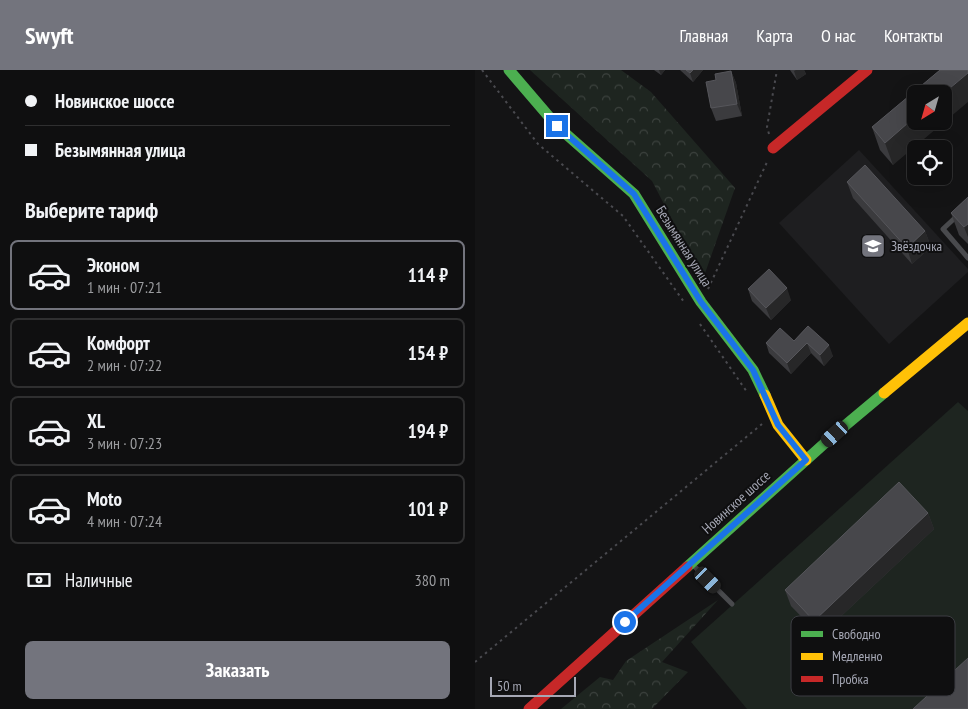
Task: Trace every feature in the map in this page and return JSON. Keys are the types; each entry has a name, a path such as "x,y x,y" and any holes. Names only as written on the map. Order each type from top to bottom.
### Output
{"street":[{"name":"Безымянная улица","path":"509,70 557,126 634,194 701,302 753,370 778,425 806,460"},
{"path":"773,148 867,70"},
{"name":"Новинское шоссе","path":"529,709 806,460 968,323"}],"lane":[{"path":"962,212 943,229 968,258"},
{"path":"691,563 732,604"}],"path":[{"path":"482,70 538,144 623,216 688,308"},
{"path":"701,302 773,148 767,127 777,70"},
{"path":"699,323 750,395"},
{"path":"475,662 767,420"}],"shaded area":[{"name":"Звёздочка","path":"859,150 968,269 968,272 889,344 779,223"}],"green space":[{"path":"530,70 621,70 651,92 735,188 703,279 652,181"},
{"path":"958,402 968,411 968,709 747,709 691,642"},
{"path":"718,600 662,662 688,672 652,709 561,709 600,677 613,680 626,661"}],"building":[{"path":"940,70 968,70 968,73 953,86 922,85"},
{"path":"731,71 737,104 711,108 706,82 716,80 715,74"},
{"path":"907,98 907,124 885,143 872,127"},
{"path":"865,165 925,231 907,248 847,182"},
{"path":"968,197 968,224 964,227 951,213"},
{"path":"769,269 787,288 766,308 748,289"},
{"path":"808,326 829,345 820,355 807,343 787,363 766,343 780,328 794,341"},
{"path":"899,482 928,513 819,616 809,616 785,590"},
{"path":"968,658 968,709 913,709 927,696 955,696 955,670"}],"traffic: fast":[{"path":"509,70 557,126 634,194 701,302 753,370 765,395"},
{"path":"687,567 835,434 884,393"}],"traffic: slow":[{"path":"884,393 968,323"},
{"path":"765,395 778,425 806,460"}],"traffic: jam":[{"path":"773,148 867,70"},
{"path":"529,709 687,567"}],"place":[{"name":"Звёздочка","path":"873,246"}],"route":[{"path":"557,126 634,194 701,302 753,370 778,425 806,460 625,622"}]}
